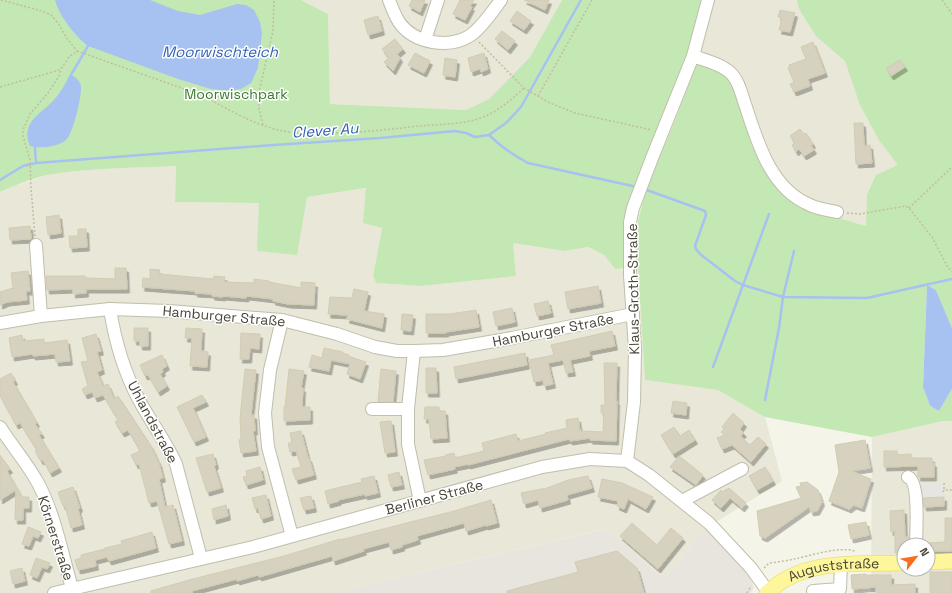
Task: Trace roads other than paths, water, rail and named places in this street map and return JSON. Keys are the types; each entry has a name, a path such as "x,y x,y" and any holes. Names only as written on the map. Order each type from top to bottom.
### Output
{"main road":[{"path":"936,562 952,562"},
{"name":"Auguststraße","path":"768,593 801,571 816,567 896,563"}],"street":[{"path":"389,0 400,23 411,34 425,40 442,44 458,40 471,34 485,21 501,0"},
{"path":"425,40 438,0"},
{"name":"Klaus-Groth-Straße","path":"627,461 634,402 635,349 630,274 630,222 633,208 693,56 708,0"},
{"path":"693,56 722,67 733,75 738,83 753,129 769,167 784,187 797,198 810,206 837,212"},
{"path":"36,241 41,316"},
{"name":"Hamburger Straße","path":"0,323 41,316 110,310 169,311 282,320 337,334 375,347 397,351 414,351 451,349 633,314"},
{"name":"Uhlandstraße","path":"110,310 114,333 124,368 139,400 170,451 176,464 201,558"},
{"path":"282,320 270,370 264,413 268,447 292,536"},
{"path":"414,351 408,409 408,444 420,501"},
{"path":"372,409 408,409"},
{"name":"Körnerstraße","path":"0,427 24,460 41,490 48,508 72,588"},
{"name":"Berliner Straße","path":"54,593 253,547 542,468 590,459 627,461"},
{"path":"627,461 649,476 709,523 751,568 768,593"},
{"path":"682,501 742,470"},
{"path":"908,477 913,482 916,493 916,537"},
{"path":"813,591 840,590 840,565"}],"water":[{"name":"Moorwischteich","path":"55,0 150,0 178,11 200,15 237,4 246,5 254,10 260,22 262,33 258,68 251,83 241,89 229,91 211,89 178,79 88,46 68,25 60,13"},
{"path":"71,75 80,82 81,91 69,136 63,142 53,146 30,146 28,131 33,119 54,100"},
{"path":"927,285 936,290 952,328 952,389 939,411 930,406 923,387"}],"waterway":[{"name":"Clever Au","path":"0,180 23,166 36,163 380,138 455,131 466,133 475,137 489,135 506,123 521,107 581,0"},
{"path":"71,75 88,46"},
{"path":"489,135 507,150 528,163 637,187"},
{"path":"35,148 36,163"},
{"path":"644,189 705,211 706,215 695,246 700,254 735,281 743,285 783,297 867,298 952,279"},
{"path":"713,367 769,214"},
{"path":"765,400 779,328 783,297 794,251"}],"park label":[{"name":"Moorwischpark","path":"236,94"}]}
